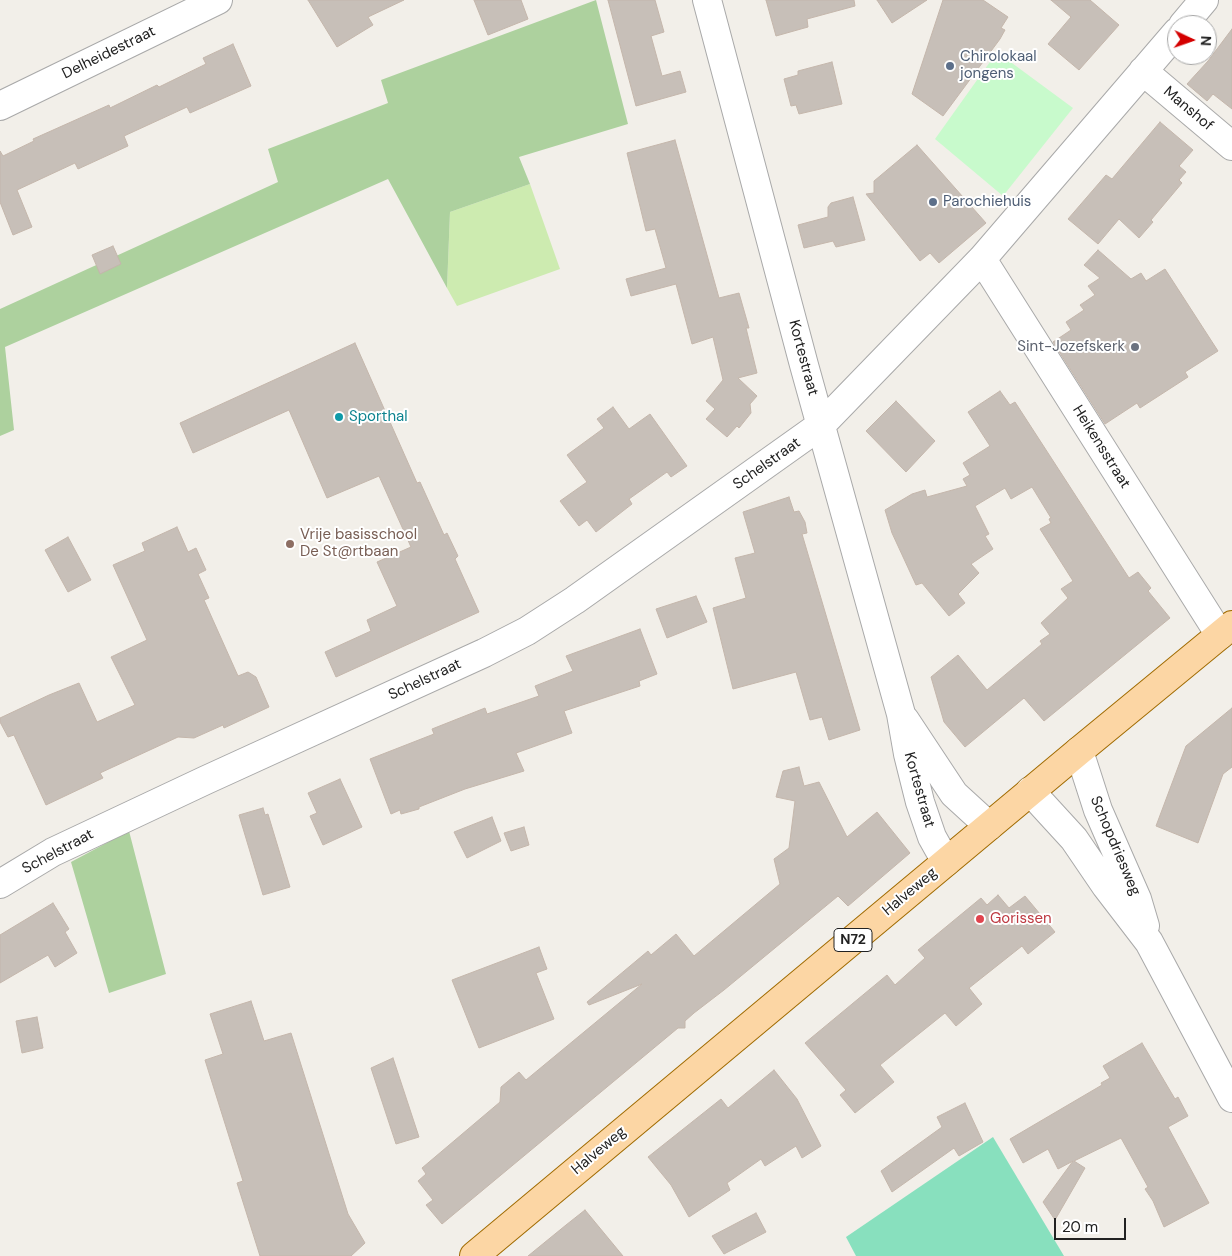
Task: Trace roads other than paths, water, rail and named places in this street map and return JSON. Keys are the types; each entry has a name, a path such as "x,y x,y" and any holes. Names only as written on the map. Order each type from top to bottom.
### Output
{"main road":[{"name":"Halveweg","path":"474,1256 1030,791 1226,630"}],"street":[{"name":"Delheidestraat","path":"0,106 218,0"},
{"name":"Kortestraat","path":"707,0 821,426 901,714 908,754 920,802 932,837 946,862"},
{"path":"1191,15 1204,0"},
{"path":"821,426 982,259 1167,43"},
{"name":"Manshof","path":"1143,71 1232,146"},
{"name":"Heikensstraat","path":"982,259 1226,630"},
{"name":"Schelstraat","path":"0,884 53,852 484,653 527,630 575,600 821,426"},
{"name":"Kortestraat","path":"901,714 954,794 989,826"},
{"name":"Schopdriesweg","path":"1079,751 1098,810 1138,899 1149,942"},
{"name":"Schopdriesweg","path":"1030,791 1074,839 1106,886 1149,942 1232,1098"}],"place":[{"name":"Chirolokaal jongens","path":"950,66"},
{"name":"Parochiehuis","path":"933,202"},
{"name":"Sint-Jozefskerk","path":"1135,347"},
{"name":"Sporthal","path":"339,417"},
{"name":"Vrije basisschool De St@rtbaan","path":"290,544"},
{"name":"Gorissen","path":"980,919"}]}
